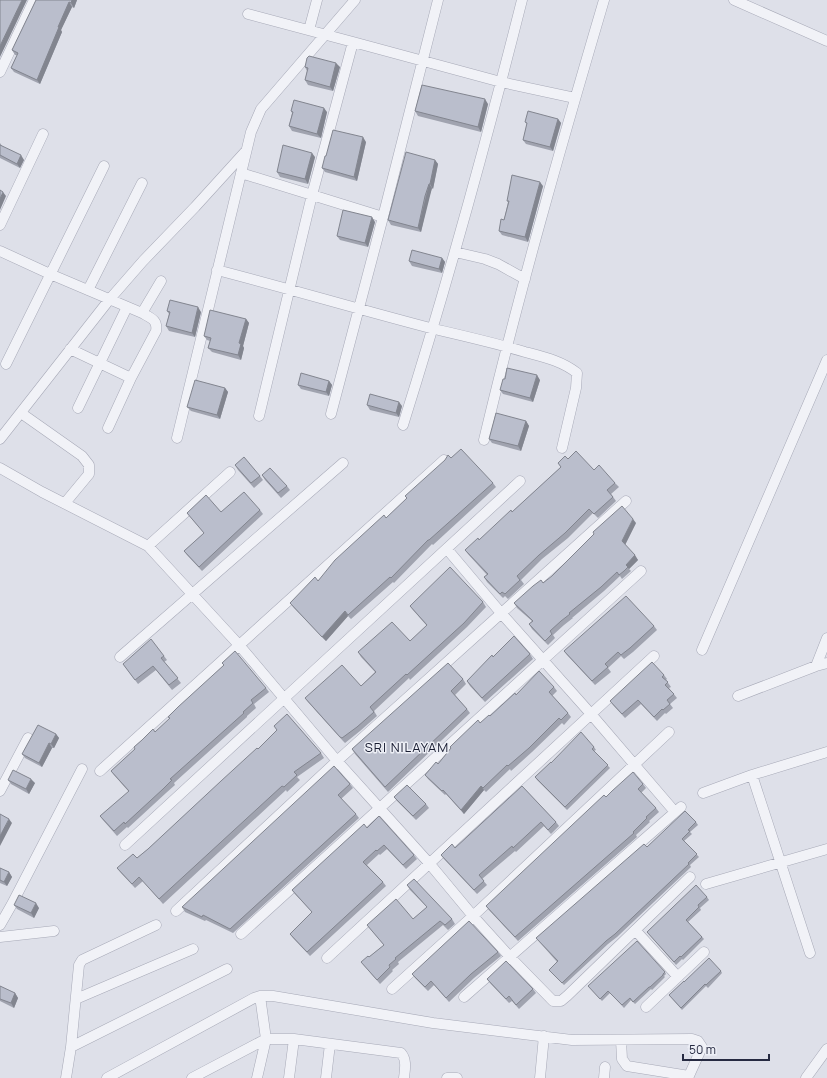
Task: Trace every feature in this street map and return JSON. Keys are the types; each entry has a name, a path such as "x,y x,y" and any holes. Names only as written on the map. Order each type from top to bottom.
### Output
{"street":[{"path":"0,72 34,0"},
{"path":"309,30 317,0"},
{"path":"177,438 251,132 261,109 355,0"},
{"path":"331,414 383,218 438,0"},
{"path":"403,426 434,328 522,0"},
{"path":"484,440 506,346 604,0"},
{"path":"734,0 826,38"},
{"path":"248,14 501,82 575,98"},
{"path":"259,416 312,195 353,42"},
{"path":"0,225 43,134"},
{"path":"0,439 109,300 143,261 246,151"},
{"path":"6,364 104,166"},
{"path":"241,173 383,218"},
{"path":"88,290 142,183"},
{"path":"0,251 109,300 142,313 152,318 157,325 156,331 131,378 108,428"},
{"path":"455,252 485,259 498,264 525,279"},
{"path":"217,270 359,309 506,346 558,361 568,366 577,373 576,388 562,448"},
{"path":"142,313 161,281"},
{"path":"78,408 127,307"},
{"path":"70,349 131,378"},
{"path":"702,650 827,360"},
{"path":"21,412 82,456 89,466 89,474 65,503"},
{"path":"100,771 444,460"},
{"path":"120,657 343,463"},
{"path":"0,468 148,546 239,645 283,699 429,863 473,916 553,1001 561,1001 636,931 690,877"},
{"path":"148,546 230,472"},
{"path":"125,845 520,481"},
{"path":"176,911 337,761 626,500"},
{"path":"447,549 633,764 678,809 464,997"},
{"path":"241,934 641,570"},
{"path":"816,666 827,638"},
{"path":"327,958 654,656"},
{"path":"738,696 827,663"},
{"path":"392,989 473,916 633,764 669,732"},
{"path":"0,791 28,738"},
{"path":"703,793 752,775 827,752"},
{"path":"0,925 82,769"},
{"path":"752,775 782,862 810,953"},
{"path":"706,884 827,849"},
{"path":"66,1078 71,1047 79,965 82,960 156,925"},
{"path":"0,937 54,931"},
{"path":"636,931 678,977"},
{"path":"76,999 193,949"},
{"path":"646,1007 704,952"},
{"path":"71,1047 227,969"},
{"path":"257,1078 266,1039 260,996"},
{"path":"107,1078 260,996 287,998 433,1023 572,1040 692,1039 698,1041 702,1047 689,1077 627,1066 622,1059 621,1040"},
{"path":"540,1078 544,1036"},
{"path":"196,1077 266,1039 294,1039 401,1053 405,1062 404,1078"},
{"path":"289,1078 294,1039"},
{"path":"326,1078 330,1044"},
{"path":"806,1078 827,1048"},
{"path":"604,1078 605,1067"},
{"path":"447,1078 457,1078"}],"building":[{"path":"0,0 22,0 0,46"},
{"path":"36,0 72,0 71,3 69,2 58,27 37,80 11,68 18,53 12,50"},
{"path":"309,56 336,63 330,87 305,80 308,68 305,67"},
{"path":"422,85 485,99 478,127 415,111"},
{"path":"294,100 324,108 317,134 289,126 293,112 291,111"},
{"path":"528,111 558,119 550,147 523,140"},
{"path":"333,130 363,137 354,177 322,168"},
{"path":"0,145 21,155 17,164 0,155"},
{"path":"283,145 312,153 305,179 277,172"},
{"path":"406,152 435,160 418,228 388,220"},
{"path":"512,175 540,182 525,237 499,231 501,219 504,220 509,201 507,201"},
{"path":"0,190 3,192 0,199"},
{"path":"343,210 372,217 365,243 337,236"},
{"path":"412,250 442,258 439,269 409,261"},
{"path":"170,300 198,307 192,333 166,326 170,312 167,311"},
{"path":"210,310 246,319 239,343 241,344 238,355 208,348 211,338 204,336"},
{"path":"507,368 537,375 530,398 500,390 503,379 505,379"},
{"path":"301,373 329,381 326,392 298,385"},
{"path":"195,380 225,388 217,415 187,407"},
{"path":"370,394 399,402 396,413 367,405"},
{"path":"496,413 526,421 518,446 489,439"},
{"path":"461,449 493,483 428,540 391,578 390,577 348,615 345,611 322,637 290,603 315,577 318,581 335,560 384,515 386,518 407,498 405,496 445,460 448,455 451,458"},
{"path":"576,451 594,470 599,465 615,483 607,490 613,497 594,514 589,509 565,533 517,576 520,580 505,594 502,592 500,594 484,577 488,574 465,550 478,538 479,540 511,510 512,512 561,467 558,463 565,456 568,459"},
{"path":"244,457 260,476 251,483 235,465"},
{"path":"270,468 287,486 278,493 262,475"},
{"path":"244,492 260,510 199,567 184,551 204,533 187,513 206,495 221,512"},
{"path":"622,506 633,519 622,541 635,555 626,565 628,567 624,571 619,575 617,572 569,613 570,614 550,631 552,634 545,641 529,624 533,621 514,603 541,580 543,583 552,576 594,534 593,532"},
{"path":"450,567 483,602 464,623 370,707 374,712 357,727 342,738 340,737 305,698 342,665 361,686 376,672 358,652 392,622 410,641 427,625 410,606"},
{"path":"626,596 654,626 621,655 618,652 605,664 608,667 592,681 564,651"},
{"path":"514,636 530,654 482,698 467,681 492,655 493,657"},
{"path":"151,639 164,656 161,658 178,678 169,685 153,666 135,680 123,664"},
{"path":"235,651 266,688 251,700 253,703 243,712 244,713 170,779 172,780 125,824 124,822 114,831 100,816 129,791 111,771 135,749 134,747 153,729 155,732 170,718 168,717 224,665 222,663"},
{"path":"652,662 664,675 662,677 668,682 665,685 674,694 667,700 670,704 654,717 638,700 622,714 610,701"},
{"path":"448,663 463,679 451,691 467,709 385,787 352,749"},
{"path":"539,671 554,687 549,692 568,713 561,720 559,718 529,748 508,766 507,765 483,788 481,786 461,810 443,790 442,791 425,775 436,762 438,764 451,748 450,747 478,720 480,723 489,715 490,716 515,693 516,695"},
{"path":"287,714 321,753 294,772 297,775 284,787 282,786 159,899 139,877 132,884 117,868 133,854 137,858 148,849 257,748 258,749 277,730 274,726"},
{"path":"38,725 56,734 51,744 49,743 39,763 22,754"},
{"path":"581,732 594,747 592,749 608,765 565,807 535,777"},
{"path":"334,766 350,784 338,795 356,814 230,929 203,915 202,917 182,907"},
{"path":"13,770 31,779 26,789 8,780"},
{"path":"633,772 643,784 638,789 656,808 646,817 647,818 633,832 634,833 515,937 486,906 604,795 606,797"},
{"path":"407,785 426,804 413,816 394,797"},
{"path":"522,786 556,822 548,830 541,822 513,848 512,846 479,875 484,881 474,890 441,855 452,844 455,848"},
{"path":"685,811 696,822 682,839 697,854 688,863 689,864 562,983 549,970 558,961 536,938 644,844 647,847"},
{"path":"0,814 9,819 0,836"},
{"path":"379,816 414,855 403,865 384,845 377,851 376,850 363,862 383,882 307,952 290,934 312,912 292,890 364,824 367,828"},
{"path":"0,868 9,872 4,882 0,880"},
{"path":"414,879 452,919 445,925 440,921 395,958 396,959 389,965 390,967 377,980 361,962 384,945 367,925 396,899 413,919 427,907 407,885"},
{"path":"696,885 707,897 698,905 699,907 686,920 702,937 674,962 647,932"},
{"path":"19,895 36,903 31,913 14,905"},
{"path":"469,921 498,952 471,974 446,998 431,981 425,987 412,974"},
{"path":"637,941 665,972 633,1002 630,998 622,1005 608,991 600,999 588,986"},
{"path":"709,958 721,971 706,985 705,984 681,1008 669,995"},
{"path":"506,961 533,989 516,1005 509,996 506,999 487,979"},
{"path":"0,986 15,993 11,1003 0,999"}],"district":[{"name":"SRI NILAYAM","path":"407,747"}]}
